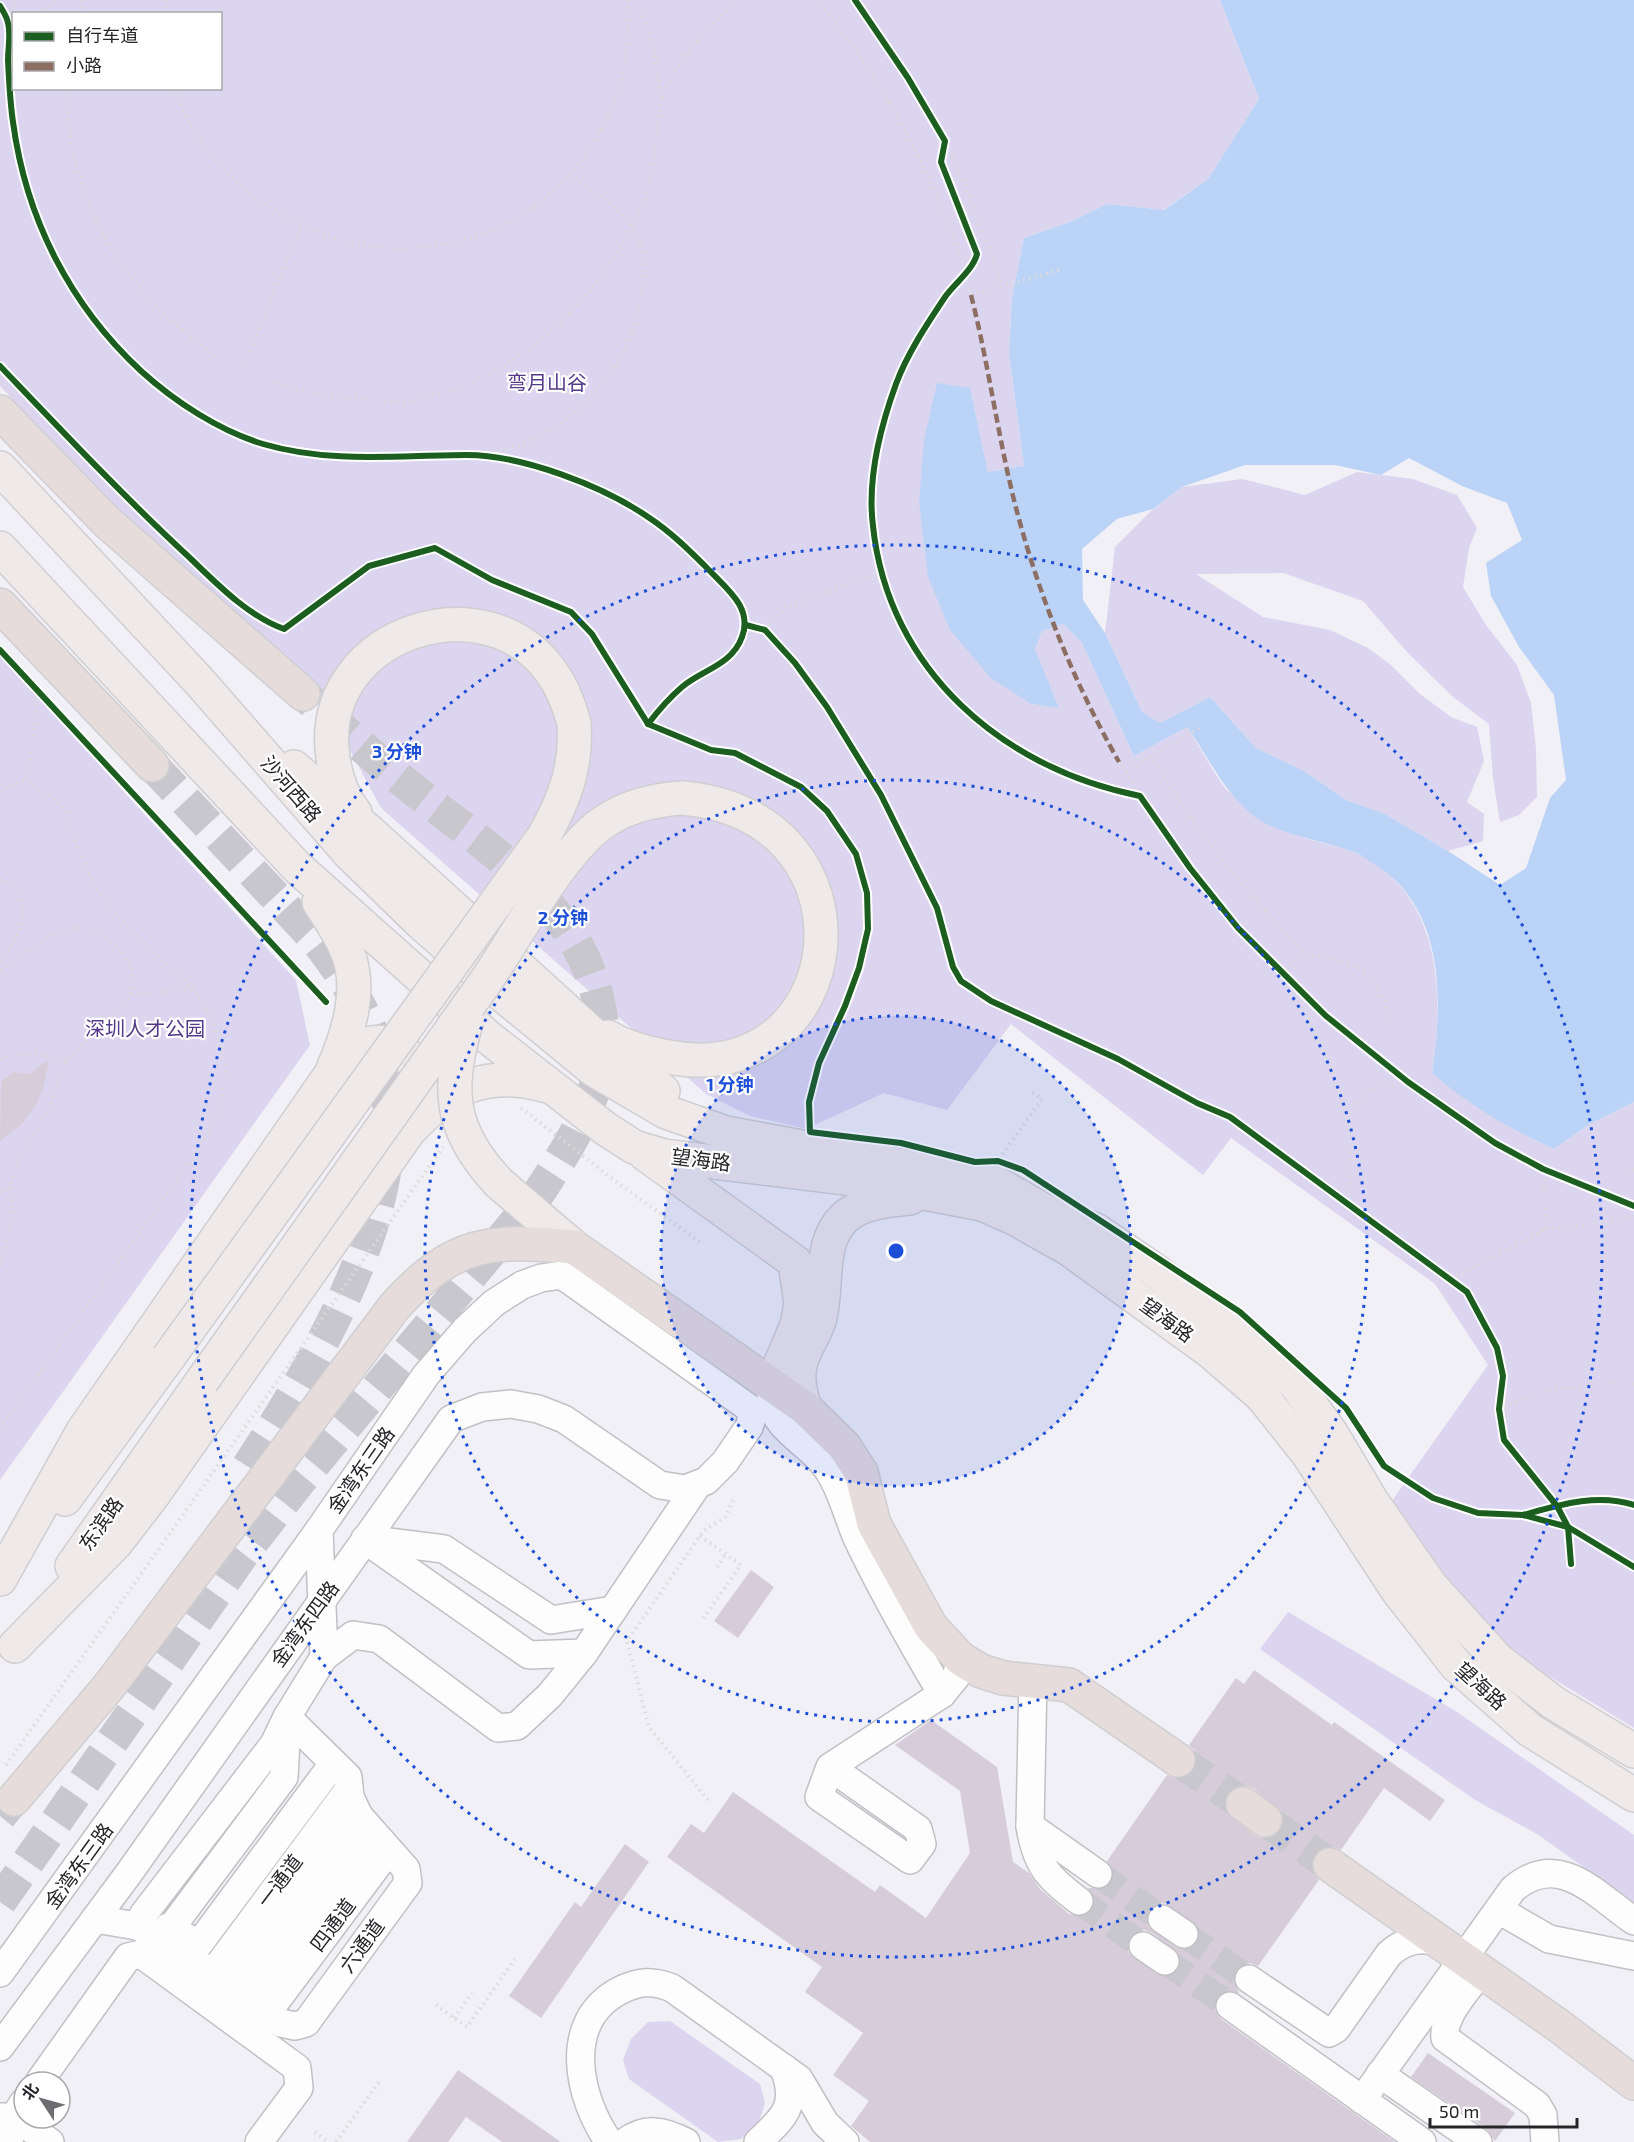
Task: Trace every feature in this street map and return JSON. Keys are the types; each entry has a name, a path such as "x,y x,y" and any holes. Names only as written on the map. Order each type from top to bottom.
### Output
{"highway":[{"path":"0,412 107,522 303,694"},
{"path":"0,605 152,765"},
{"path":"245,1471 14,1799 110,1685 363,1347 418,1281 446,1261 489,1244 532,1243 574,1247 772,1384 796,1419 844,1446 861,1472 874,1524 931,1627 961,1659 981,1671 1003,1678 1033,1679 1069,1685 1178,1760"},
{"path":"1330,1865 1634,2083"}],"main road":[{"name":"沙河西路","path":"0,468 199,681 349,853 421,923 505,998 610,1081"},
{"path":"0,548 297,867 408,968 551,1088"},
{"path":"0,1589 544,836 560,808 571,778 576,749 574,723 566,695 552,672 535,654 512,638 486,628 460,624 417,629 390,642 366,660 346,684 335,708 330,735 333,764 339,786 350,806 371,833"},
{"path":"199,681 644,1078 726,1133"},
{"path":"574,1017 611,1040 632,1048 702,1061 743,1054 767,1041 786,1024 803,1002 816,972 822,943 822,915 814,889 803,866 784,843 762,824 737,809 712,801 681,798 656,800 627,809 598,826 573,851 486,980 469,1015 459,1048 453,1081 457,1113 465,1139 479,1161 500,1183 574,1247"},
{"path":"0,1579 83,1431 329,1077 346,1040 352,1002 353,974 343,943 297,867"},
{"name":"东滨路","path":"7,1656 486,980"},
{"path":"7,1656 116,1543 153,1496 409,1131 422,1103 424,1088 421,1075 412,1058 402,1049 387,1043 372,1043 360,1047 329,1077"},
{"path":"409,1131 437,1104 470,1085 507,1078 551,1088"},
{"name":"望海路","path":"610,1081 666,1112 726,1133 996,1183 1045,1211 1096,1230 1148,1265 1225,1323 1296,1384 1331,1433 1371,1500 1431,1586 1498,1660 1554,1703 1634,1751"},
{"name":"望海路","path":"551,1088 634,1147 664,1156 845,1178 982,1204 1069,1249 1211,1352 1253,1388 1308,1454 1398,1591 1456,1665 1530,1730 1634,1795"},
{"path":"634,1147 795,1262 801,1304 790,1344 772,1384"},
{"path":"796,1419 799,1370 804,1352 819,1322 826,1283 827,1250 836,1229 845,1216 859,1208 890,1200 942,1195"},
{"path":"744,1366 776,1357 790,1344"}],"street":[{"name":"金湾东三路","path":"0,1973 319,1530 426,1375 465,1330 494,1303 522,1285 541,1278 562,1275 749,1408 752,1418 749,1427"},
{"name":"金湾东四路","path":"0,2047 95,1919 451,1419 482,1407 511,1404 538,1409 564,1419 660,1485 672,1489 696,1487"},
{"path":"143,1915 274,1744 287,1717 324,1658 353,1635 379,1639 498,1728 517,1726 550,1695 584,1653 696,1487 720,1468 749,1427 796,1419 814,1454 826,1467 858,1539 942,1694"},
{"path":"319,1530 324,1658"},
{"path":"364,1539 444,1549 551,1620 613,1610"},
{"path":"364,1539 529,1655 584,1653"},
{"path":"830,1767 942,1694 956,1677 961,1659"},
{"path":"1033,1679 1030,1826 1036,1856 1045,1872 1079,1901"},
{"path":"171,1928 284,1778 287,1717"},
{"name":"六通道","path":"240,1994 295,2026 306,2023 408,1883 406,1869 366,1826 349,1789 348,1777 287,1717"},
{"path":"95,1919 135,1911 199,1944 333,1764"},
{"name":"一通道","path":"240,1994 349,1789"},
{"path":"95,1919 137,1926 164,1939 240,1994 366,1826"},
{"name":"四通道","path":"240,1994 383,1858 366,1826"},
{"path":"1030,1826 1098,1874"},
{"path":"1362,2100 1462,1958 1514,1889 1526,1879 1540,1872 1554,1871 1572,1878 1634,1921"},
{"path":"1499,1910 1549,1939 1634,1956"},
{"path":"1162,1919 1184,1934"},
{"path":"1249,1979 1329,2034 1336,2029 1389,1954 1398,1945 1420,1940 1462,1958"},
{"path":"1143,1946 1165,1961"},
{"path":"48,2070 128,1957 141,1954 297,2068 299,2088 259,2142"},
{"path":"1445,2038 1462,1958"},
{"path":"609,2142 591,2112 580,2056 584,2032 595,2012 612,1995 644,1982 660,1983 672,1988 799,2079 825,2123 845,2142"},
{"path":"1230,2006 1422,2142"},
{"path":"1402,2043 1420,2034 1434,2033 1445,2038 1537,2105 1544,2115 1545,2142"},
{"path":"758,2142 784,2114 792,2099 784,2068"},
{"path":"1380,2074 1478,2142"},
{"path":"29,2130 50,2142"},
{"path":"626,2142 641,2133 657,2130 686,2142"}],"path":[{"path":"9,36 9,24 15,0"},
{"path":"42,12 54,0"},
{"path":"174,90 187,124 223,171 250,196 301,226 330,238 389,250 457,243 521,218 549,197 595,138 612,106 623,71 628,33 627,0"},
{"path":"273,382 318,394 404,403 458,389 504,366 549,334 589,293 627,239 644,202 652,169 660,98 654,49 639,0"},
{"path":"660,98 684,56 704,31 740,0"},
{"path":"816,0 852,46 897,117 924,168 951,230 971,296 1060,270"},
{"path":"4,15 9,24"},
{"path":"6,69 11,48"},
{"path":"67,90 71,148 95,221 118,259 157,308 189,337 216,356"},
{"path":"939,132 965,183 1002,286"},
{"path":"940,155 945,141"},
{"path":"460,455 504,450 558,424 586,405 609,375 629,342 640,307 642,265 640,244 633,227 621,213 569,174"},
{"path":"245,363 301,226"},
{"path":"959,280 970,266"},
{"path":"471,454 501,459"},
{"path":"879,563 885,584"},
{"path":"765,630 785,607 880,573"},
{"path":"756,628 765,630 773,636"},
{"path":"30,682 45,699"},
{"path":"0,791 24,780 30,770 38,690"},
{"path":"1125,771 1203,726"},
{"path":"1151,756 1215,851 1303,952 1346,961 1364,970 1376,984 1386,1002 1390,1024"},
{"path":"1119,762 1146,805"},
{"path":"0,1429 212,1126 221,1102 226,1071 220,1039 209,1013 195,990 110,906 87,871 66,812 54,799 24,780"},
{"path":"1128,794 1140,796"},
{"path":"0,879 21,894 25,906 23,920 13,943 0,960"},
{"path":"0,970 53,934 80,927 92,929 111,940 122,950 132,971 131,994"},
{"path":"1281,973 1303,952"},
{"path":"1274,965 1310,1001"},
{"path":"1293,985 1332,1069 1347,1117 1350,1152 1349,1202"},
{"path":"0,1266 13,1219 10,1188 22,1152 51,1105 60,1074 68,1061 86,1039 131,994 195,990"},
{"path":"0,1060 24,1052 68,1061"},
{"path":"1401,1076 1418,1089"},
{"path":"1347,1117 1370,1088 1408,1082"},
{"path":"998,1161 1042,1099 1032,1092"},
{"path":"986,1161 1006,1164"},
{"path":"1533,1164 1553,1173"},
{"path":"1543,1169 1546,1229"},
{"path":"1626,1170 1634,1169"},
{"path":"0,1193 10,1188"},
{"path":"1339,1196 1358,1209"},
{"path":"1452,1279 1546,1229 1612,1222 1634,1216"},
{"path":"1443,1272 1459,1285"},
{"path":"1499,1410 1540,1392 1602,1383 1634,1386"},
{"path":"1500,1398 1501,1420"},
{"path":"708,1800 649,1727 627,1641 704,1530 725,1518 733,1500"},
{"path":"700,1536 741,1565 703,1619"},
{"path":"717,1567 726,1554"},
{"path":"436,2005 467,2027 515,1959"},
{"path":"454,2018 472,1993"},
{"path":"336,2142 379,2082"},
{"path":"315,2132 325,2141"}],"green space":[{"name":"弯月山谷","path":"0,0 1220,0 1259,99 1208,179 1163,210 1107,204 1070,222 1024,238 1012,298 1009,353 1024,466 988,472 970,388 1031,704 1059,708 1034,649 1042,631 1063,624 1082,643 1134,756 1187,727 1220,781 1235,797 1301,836 1356,853 1384,871 1406,893 1421,919 1431,948 1438,1010 1432,1073 1490,1115 1554,1149 1588,1125 1634,1102 1634,1728 1496,1644 1389,1505 1488,1365 1435,1284 1231,1138 1203,1175 1011,1024 947,1110 884,1093 806,1129 750,1116 706,1094 381,808 317,689 94,487 0,386"},
{"path":"1357,472 1413,479 1457,495 1477,528 1469,548 1463,587 1486,625 1517,665 1531,703 1536,749 1537,797 1519,815 1500,822 1493,779 1489,724 1453,697 1406,651 1363,601 1283,573 1196,574 1263,617 1330,630 1368,648 1391,665 1420,694 1451,717 1477,727 1484,761 1467,802 1484,814 1483,841 1448,851 1385,814 1346,800 1304,771 1256,748 1210,697 1160,723 1142,712 1105,633 1115,547 1153,509 1182,487 1242,479 1305,495"},
{"name":"深圳人才公园","path":"0,656 296,980 310,1045 0,1480"},
{"path":"1288,1612 1457,1712 1634,1835 1634,1903 1537,1834 1475,1800 1260,1649"},
{"path":"670,2021 760,2084 765,2103 758,2125 741,2139 718,2142 629,2079 623,2060 631,2039 648,2022"}],"water":[{"path":"1220,0 1634,0 1634,1102 1588,1125 1554,1149 1490,1116 1460,1096 1432,1073 1438,1017 1434,959 1427,932 1416,907 1399,885 1357,853 1277,829 1255,817 1234,797 1187,727 1134,756 1082,643 1063,624 1042,631 1035,649 1059,708 1031,704 991,678 950,630 928,577 919,502 924,440 937,383 970,388 988,472 1024,466 1009,353 1012,298 1024,238 1070,222 1107,204 1164,210 1208,179 1259,99","holes":["1409,458 1462,486 1507,503 1522,540 1486,563 1491,596 1519,647 1554,695 1566,780 1550,798 1526,868 1500,885 1385,814 1346,800 1304,771 1256,748 1210,697 1160,723 1142,712 1105,633 1083,600 1082,549 1117,519 1153,509 1182,487 1245,465 1335,465 1381,475"]}],"building":[{"path":"49,1059 44,1086 34,1109 19,1127 0,1141 1,1082 13,1072 29,1074"},
{"path":"751,1570 774,1587 738,1638 714,1621"},
{"path":"1254,1670 1332,1725 1334,1722 1445,1800 1430,1821 1384,1788 1341,1850 1331,1846 1322,1848 1315,1854 1311,1864 1313,1873 1319,1880 1258,1966 1250,1963 1236,1970 1233,1978 1239,1993 1224,1992 1214,2004 1221,2019 1395,2142 870,2142 851,2126 869,2101 833,2075 863,2033 805,1992 822,1967 667,1857 691,1824 704,1833 733,1792 875,1892 880,1885 926,1918 970,1853 960,1791 895,1745 931,1720 997,1767 1013,1862 1029,1873 1040,1889 1069,1914 1084,1916 1091,1911 1095,1902 1088,1888 1104,1888 1110,1884 1114,1875 1107,1861 1167,1775 1177,1779 1187,1777 1193,1771 1197,1761 1195,1751 1189,1745 1236,1678 1244,1684","holes":["1244,1785 1254,1789 1282,1812 1284,1823 1273,1837 1264,1839 1254,1835 1226,1812 1224,1803 1228,1793 1235,1787","1164,1903 1198,1927 1200,1936 1191,1948 1176,1947 1148,1926 1149,1911 1156,1905","1144,1930 1152,1933 1179,1954 1181,1963 1172,1975 1157,1974 1129,1953 1127,1945 1130,1938"]},
{"path":"625,1844 649,1862 541,2018 509,1996 575,1902 581,1907"},
{"path":"1428,2053 1515,2113 1495,2141 1487,2129 1411,2077"},
{"path":"458,2070 561,2142 502,2142 466,2117 448,2142 407,2142"}],"tunnel":[{"path":"0,1902 243,1554 299,1482 534,1200 578,1128 600,1070 603,1037 598,999 586,963 568,930 545,901 489,848 399,778 303,694"},
{"path":"152,765 316,940 328,956 359,1004 374,1039 385,1077 389,1127 383,1179 370,1232 350,1284 326,1335 300,1383 245,1471"},
{"path":"1178,1760 1243,1804"},
{"path":"0,1816 14,1799"},
{"path":"1265,1820 1330,1865"},
{"path":"1098,1874 1162,1919"},
{"path":"1079,1901 1143,1946"},
{"path":"1184,1934 1249,1979"},
{"path":"1165,1961 1230,2006"}],"marked path":[{"path":"971,295 1007,471 1022,531 1057,633 1086,698 1119,762"}],"cycle path":[{"path":"855,0 908,78 945,141 941,162 977,254 972,266 938,307 906,362 885,418 873,472 873,526 883,578 902,625 928,668 961,705 999,737 1043,763 1090,783 1140,796 1190,868 1238,928 1326,1016 1408,1082 1495,1143 1543,1169 1634,1206"},
{"path":"0,6 9,27 10,99 19,158 40,226 55,258 93,318 154,383 214,423 263,444 288,450 365,457 489,456 537,466 561,474 630,505 656,523 672,535 730,592 744,617 742,637 737,646 724,661 682,687 648,724"},
{"path":"0,366 117,488 211,578 246,608 284,629 369,566 435,548 492,580 571,612 592,634 648,724 711,750 735,753 801,787 827,811 856,854 867,893 868,929 859,968 845,1006 819,1063 809,1102 810,1132 901,1143 975,1162 998,1161 1023,1170 1240,1312 1346,1408 1384,1466 1433,1498 1478,1513 1523,1515 1568,1527 1634,1567"},
{"path":"746,625 765,630 795,663 827,707 881,795 937,908 953,967 961,981 991,1001 1118,1059 1197,1103 1230,1117 1467,1292 1497,1348 1503,1376 1499,1409 1504,1440 1557,1506 1568,1527 1571,1564"},
{"path":"0,650 326,1002"},
{"path":"1523,1515 1564,1504 1592,1500 1634,1505"}]}
